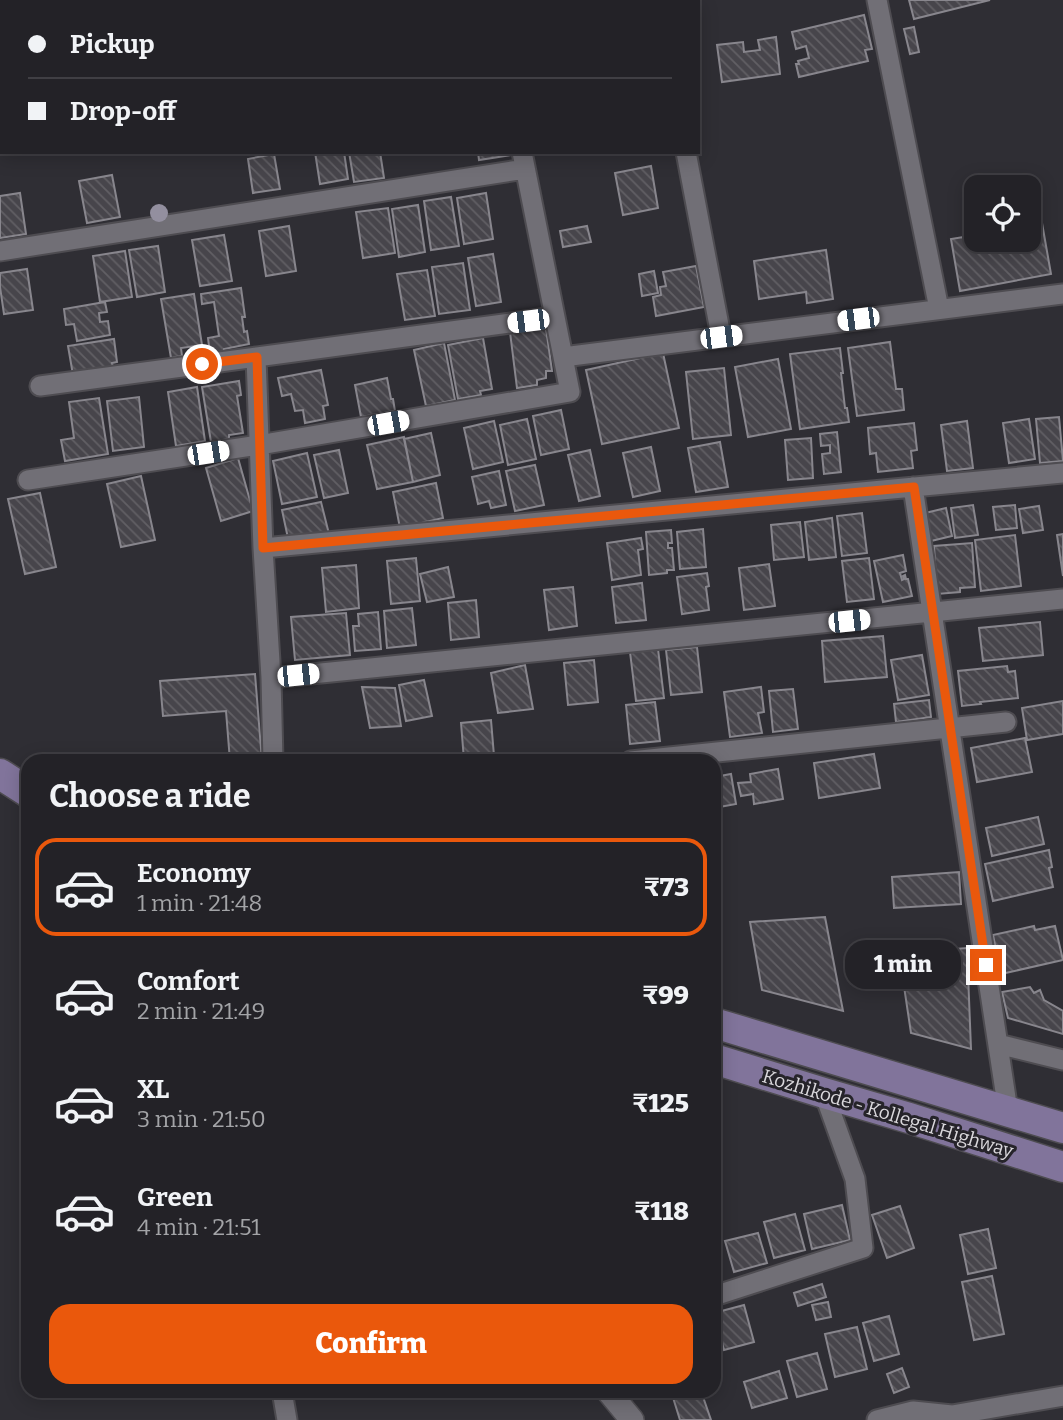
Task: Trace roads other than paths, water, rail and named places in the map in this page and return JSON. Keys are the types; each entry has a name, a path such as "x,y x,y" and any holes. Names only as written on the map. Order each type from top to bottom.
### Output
{"main road":[{"path":"0,774 21,788"},
{"name":"Kozhikode - Kollegal Highway","path":"721,1025 1063,1128"},
{"name":"Kozhikode - Kollegal Highway","path":"721,1061 1063,1167"}],"street":[{"path":"877,0 939,309"},
{"path":"686,154 721,337"},
{"path":"0,251 524,161 570,392 259,445 28,480"},
{"path":"563,356 1063,294"},
{"path":"40,386 555,317"},
{"path":"257,357 273,754"},
{"path":"263,548 1063,472"},
{"path":"914,487 1008,1111"},
{"path":"271,678 1063,599"},
{"path":"701,754 1006,722"},
{"path":"998,1044 1063,1060"},
{"path":"721,1294 863,1248 855,1179 824,1093"},
{"path":"877,1420 913,1411 952,1415 1063,1396"},
{"path":"283,1398 287,1420"},
{"path":"614,1398 632,1420"}]}
